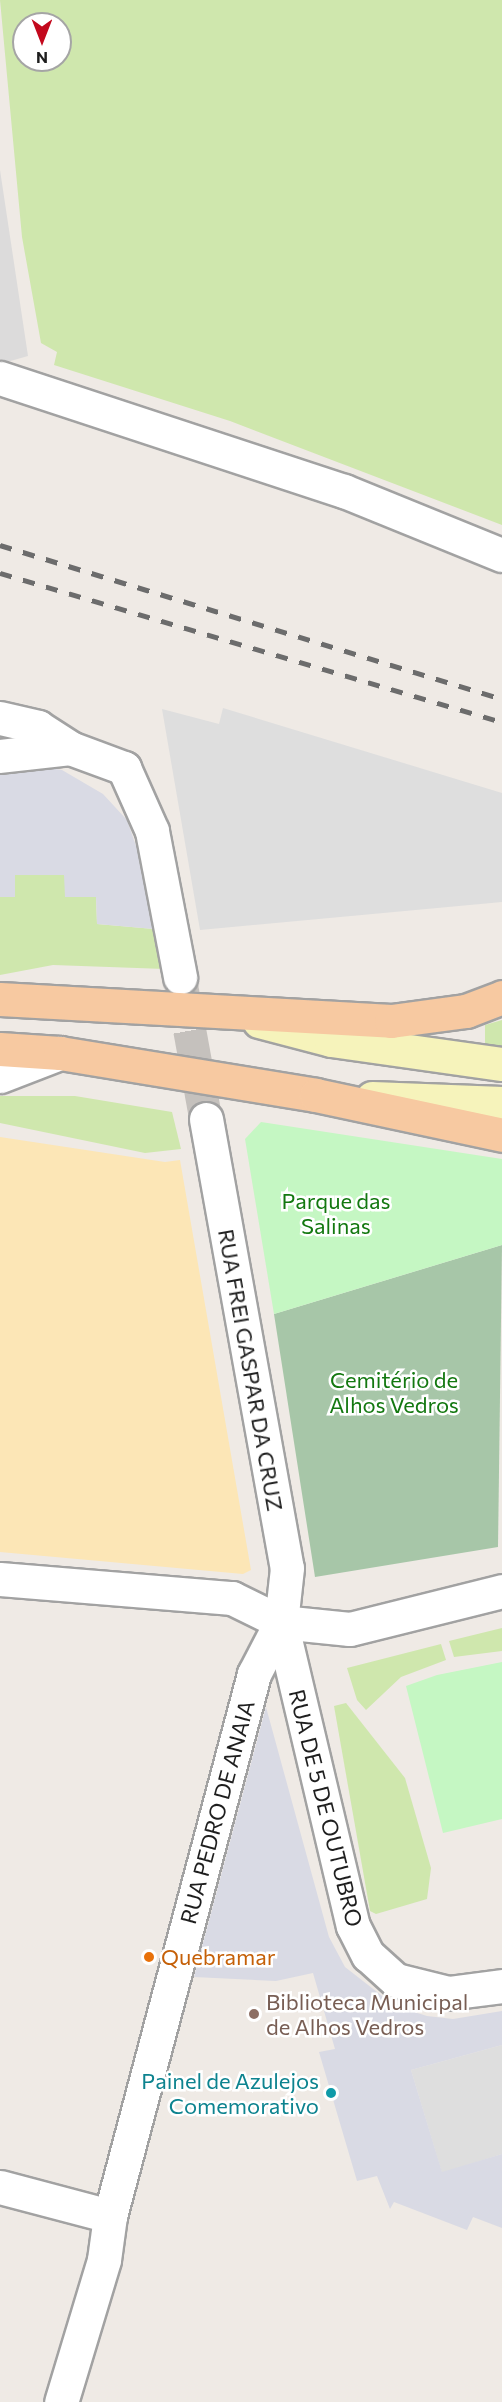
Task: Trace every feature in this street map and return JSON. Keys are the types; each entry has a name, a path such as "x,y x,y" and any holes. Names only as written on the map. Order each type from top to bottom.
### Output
{"main road":[{"path":"0,999 391,1021 466,1011 502,997"},
{"path":"226,1013 331,1040 502,1064"},
{"path":"0,1049 60,1053 316,1095 502,1135"},
{"path":"316,1095 502,1103"}],"street":[{"path":"0,378 344,491 502,555"},
{"path":"0,718 38,727 70,748 124,768 152,831 180,977"},
{"path":"0,756 70,748"},
{"path":"0,1076 60,1053"},
{"name":"RUA FREI GASPAR DA CRUZ","path":"206,1119 287,1568 281,1622"},
{"path":"0,1579 232,1598 281,1622 350,1629 502,1591"},
{"name":"RUA DE 5 DE OUTUBRO","path":"281,1622 353,1926 368,1955 396,1980 448,1993 502,1986"},
{"name":"RUA PEDRO DE ANAIA","path":"61,2402 104,2260 110,2216 254,1674 281,1622"},
{"path":"0,2187 110,2216"}],"shaded area":[{"path":"0,170 28,356 0,364"},
{"path":"223,708 502,793 502,902 200,930 162,709 219,724"},
{"path":"24,764 62,770 103,794 127,820 143,866 154,929 97,924 96,897 65,897 64,875 15,875 15,897 0,897 0,769"},
{"path":"266,1707 329,1937 345,1967 395,2006 427,2016 453,2019 502,2011 502,2045 411,2070 442,2172 502,2154 502,2228 473,2217 467,2230 394,2202 390,2209 377,2176 357,2181 319,2052 335,2049 313,1973 276,1981 194,1977"},
{"path":"502,2045 502,2154 442,2173 411,2070"}],"green space":[{"path":"0,0 502,0 502,525 230,421 54,365 57,352 41,343 22,237"},
{"path":"15,875 64,875 96,897 97,924 154,929 165,969 53,965 0,975 0,897 15,896"},
{"path":"502,1020 502,1046 485,1045 485,1025"},
{"path":"0,1096 75,1096 172,1112 181,1149 145,1153 0,1123"},
{"name":"Parque das Salinas","path":"261,1122 502,1159 502,1245 274,1314 245,1139"},
{"name":"Cemitério de Alhos Vedros","path":"502,1245 498,1547 315,1577 274,1314"},
{"path":"502,1628 502,1651 454,1657 449,1641"},
{"path":"441,1644 446,1660 401,1677 366,1710 357,1700 347,1668"},
{"path":"502,1662 502,1819 443,1833 406,1686 437,1675"},
{"path":"346,1703 405,1778 431,1868 427,1899 376,1914 370,1911 334,1706"}],"sand":[{"path":"0,1137 165,1162 180,1160 251,1570 243,1574 0,1552"}],"tunnel":[{"path":"181,982 206,1119"}],"railway":[{"path":"0,545 502,699"},
{"path":"0,573 502,722"}],"place":[{"name":"Quebramar","path":"149,1957"},
{"name":"Biblioteca Municipal de Alhos Vedros","path":"254,2014"},
{"name":"Painel de Azulejos Comemorativo","path":"331,2093"}]}
